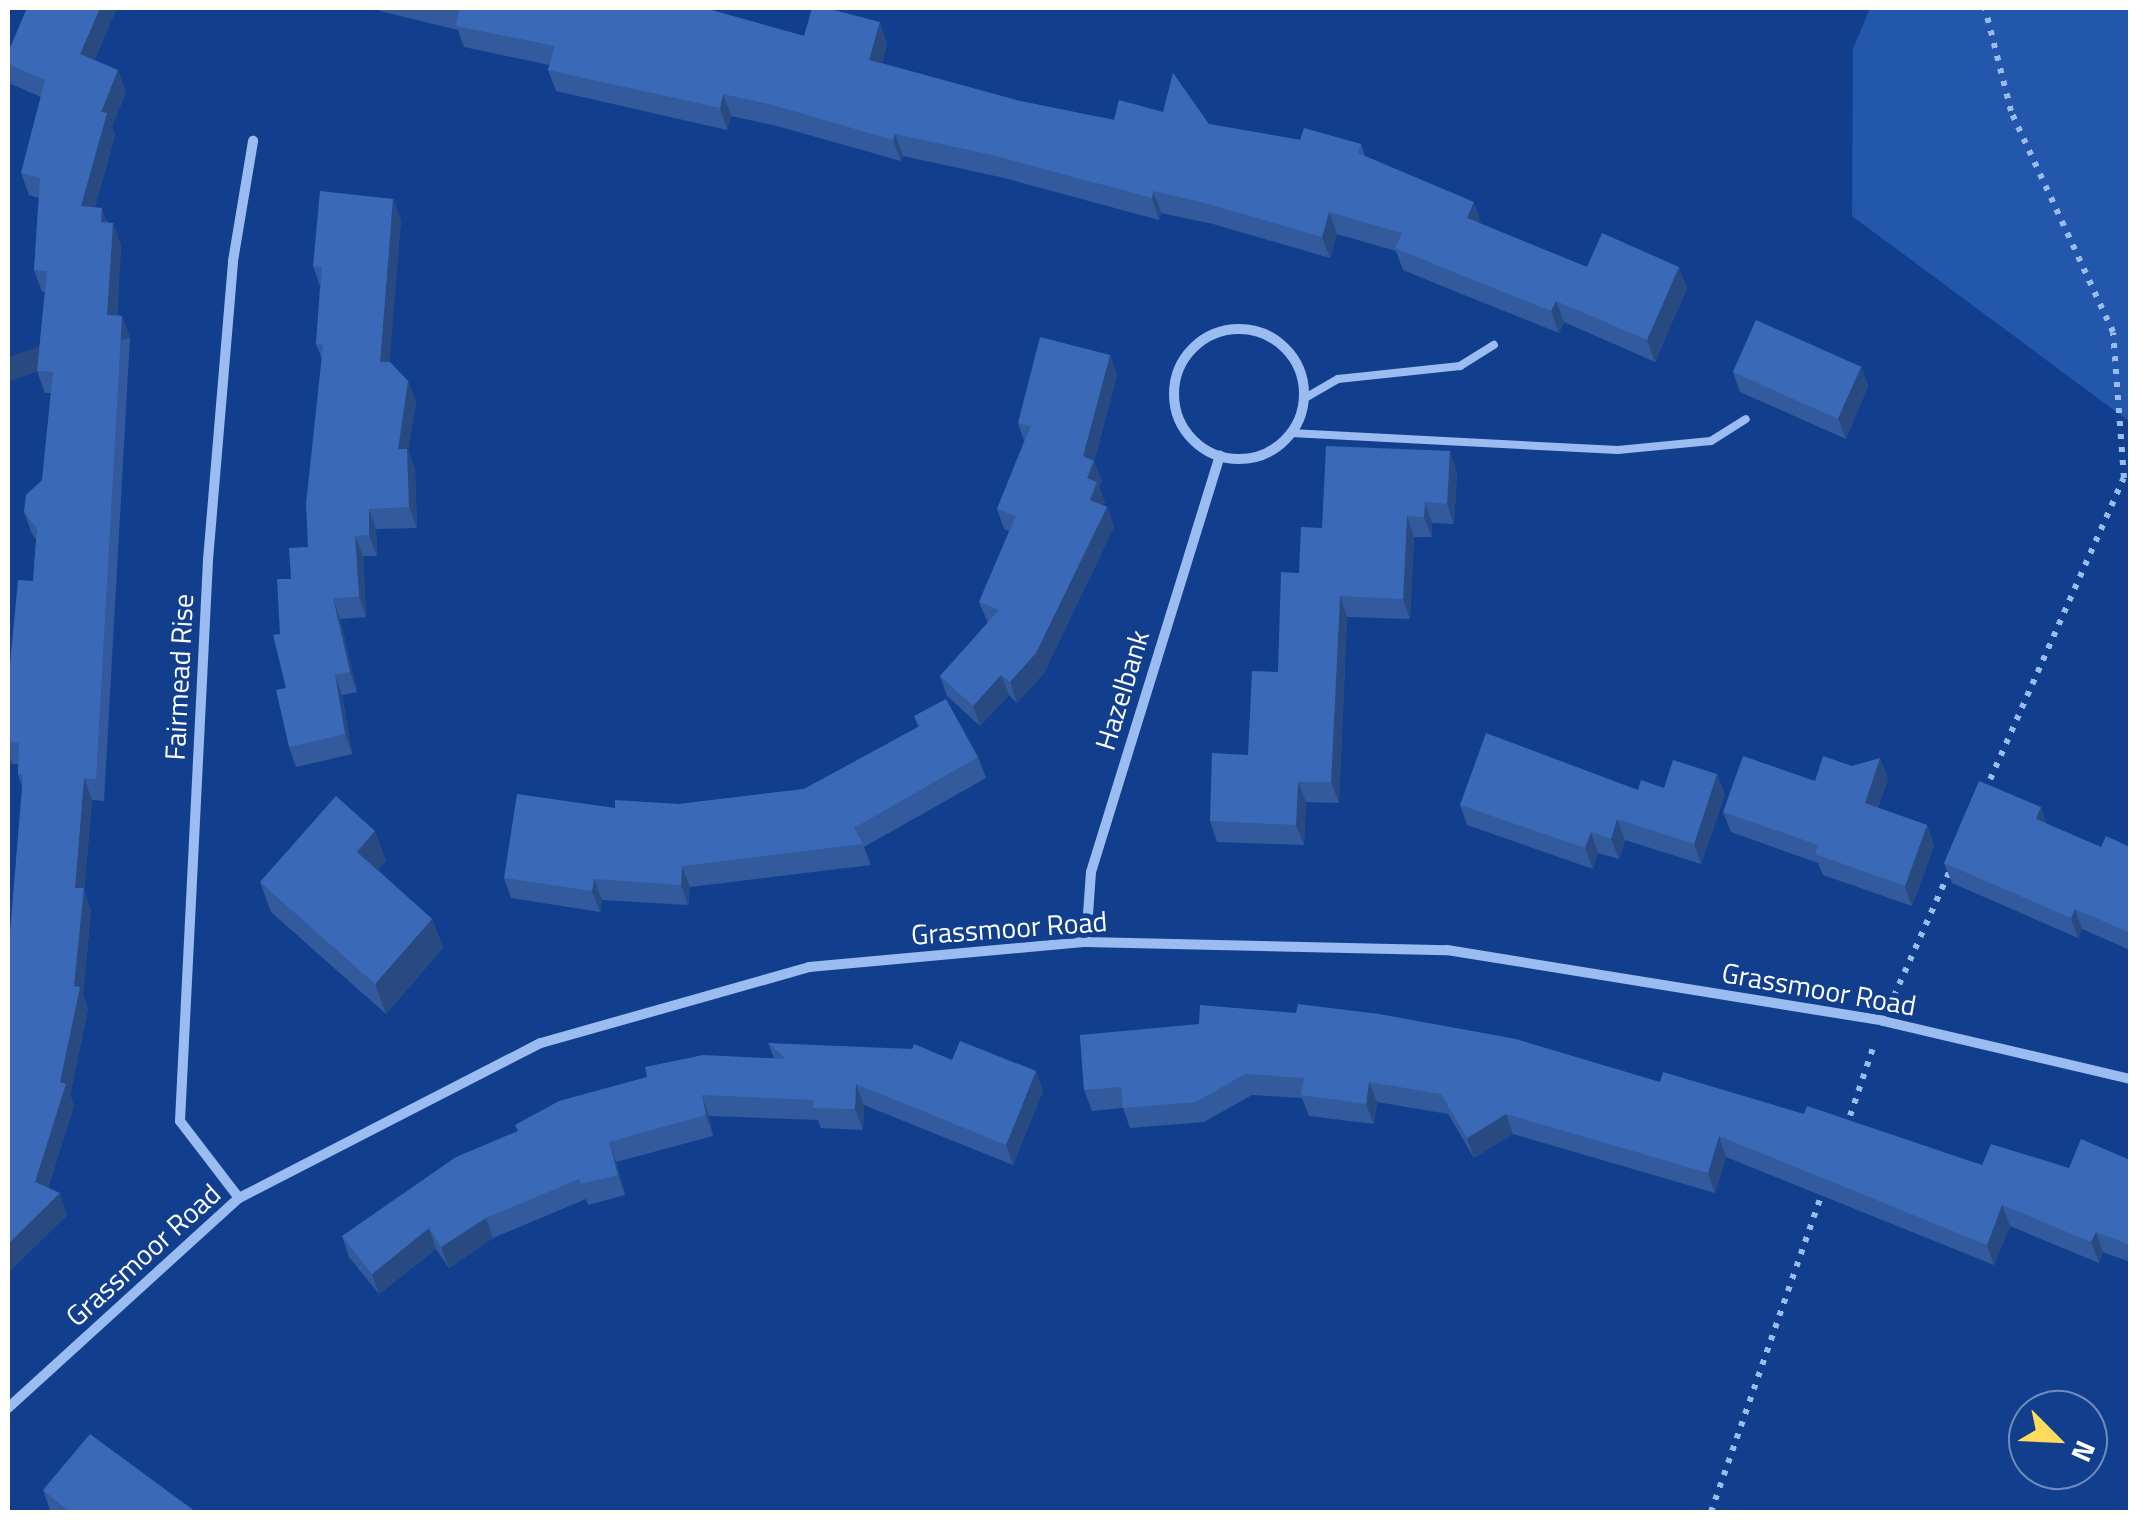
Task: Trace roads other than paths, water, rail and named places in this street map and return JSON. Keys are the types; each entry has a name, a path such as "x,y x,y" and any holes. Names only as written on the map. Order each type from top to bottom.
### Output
{"street":[{"name":"Fairmead Rise","path":"239,1198 180,1121 208,560 233,261 253,141"},
{"path":"1236,328 1262,331 1284,345 1302,374 1305,398 1291,433 1258,456 1220,456 1189,438 1173,392 1178,366 1208,335 1236,328"},
{"name":"Hazelbank","path":"1086,942 1091,872 1220,456"},
{"name":"Grassmoor Road","path":"8,1408 239,1198 541,1043 810,967 1086,942 1447,950 1883,1021 2130,1079"}],"lane":[{"path":"1305,398 1338,379 1460,366 1494,345"},
{"path":"1291,433 1636,449 1711,441 1746,418"}]}
